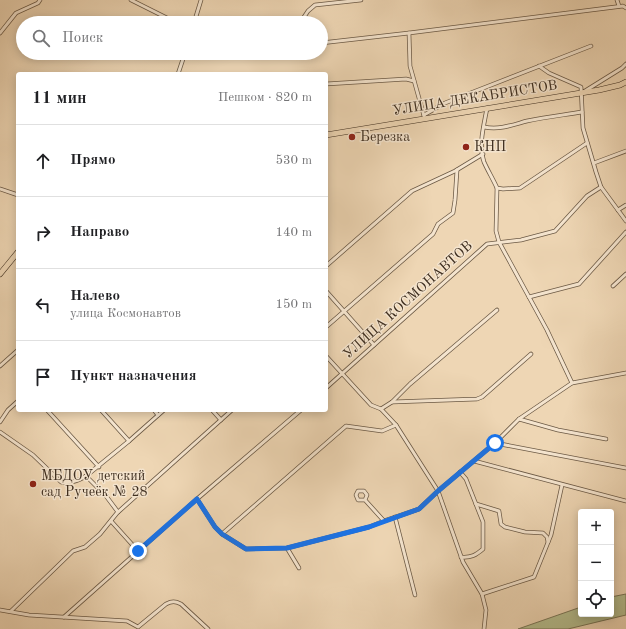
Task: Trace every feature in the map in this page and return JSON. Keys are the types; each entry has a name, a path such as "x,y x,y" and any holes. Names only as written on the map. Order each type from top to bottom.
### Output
{"main road":[{"name":"УЛИЦА ДЕКАБРИСТОВ","path":"328,135 425,117 599,90 626,82"},
{"path":"0,274 16,254"}],"street":[{"path":"0,33 16,13 38,3 40,0"},
{"path":"131,0 164,16"},
{"path":"196,16 201,0"},
{"path":"305,16 315,5 361,0"},
{"path":"617,0 619,6"},
{"path":"328,42 619,6 626,8"},
{"path":"409,33 410,66 425,117 445,103 591,46"},
{"path":"179,72 183,60"},
{"path":"582,93 626,64"},
{"path":"539,66 549,73 581,87 583,128 601,186 626,222"},
{"path":"406,79 412,72"},
{"path":"328,84 406,79 414,81"},
{"path":"487,108 482,146 484,161 492,176 496,188 496,231 499,242 547,330 572,383"},
{"path":"484,127 492,129 500,128 527,121 582,112"},
{"path":"496,188 520,188 588,143"},
{"path":"594,162 626,151"},
{"path":"328,264 412,191 457,170 483,154"},
{"path":"328,325 433,234 438,224 453,213 457,170"},
{"name":"УЛИЦА КОСМОНАВТОВ","path":"328,386 487,244 521,240 555,231 587,196 601,186"},
{"path":"0,189 16,194"},
{"path":"618,210 626,205"},
{"path":"529,297 578,284 626,232"},
{"path":"613,286 626,274"},
{"path":"328,293 374,346"},
{"path":"381,409 392,402 410,384 497,310"},
{"path":"0,366 16,352"},
{"path":"392,402 477,399 482,397 531,354"},
{"path":"328,358 371,405 381,409 396,425 438,491 462,557 482,594 486,610 484,629"},
{"path":"197,499 215,527 222,534 246,549 287,548 369,527 419,509 495,443 519,419 572,383 626,373"},
{"path":"0,422 8,410 16,403"},
{"path":"49,412 99,467"},
{"path":"103,412 129,441"},
{"path":"0,432 33,455 61,482 66,483 86,476 99,467 162,412"},
{"path":"214,412 221,420"},
{"path":"11,611 73,551 84,547 100,534 118,512 230,412"},
{"path":"64,617 197,499 299,412"},
{"path":"519,419 558,430 606,439"},
{"path":"222,534 346,426 382,431 396,425"},
{"path":"495,443 626,468"},
{"path":"474,461 626,501"},
{"path":"460,472 466,479 483,522 483,549 468,558 462,557"},
{"path":"86,476 106,496 118,512"},
{"path":"482,594 534,577 551,535 562,485"},
{"path":"365,500 384,521"},
{"path":"476,504 499,511 501,524 505,527 525,532 543,534 547,537 548,542"},
{"path":"395,517 415,595"},
{"path":"111,521 138,551"},
{"path":"287,548 299,568"},
{"path":"0,610 28,615 127,621 138,627 171,601 182,604 208,629"}],"green space":[{"path":"626,594 626,615 568,629 518,629 578,608 578,617 614,617 614,596"}],"place":[{"name":"Березка","path":"352,137"},
{"name":"КНП","path":"466,147"},
{"name":"МБДОУ детский сад Ручеёк № 28","path":"33,484"}],"route":[{"path":"138,551 197,499 215,527 222,534 246,549 287,548 369,527 419,509 495,443"}]}
